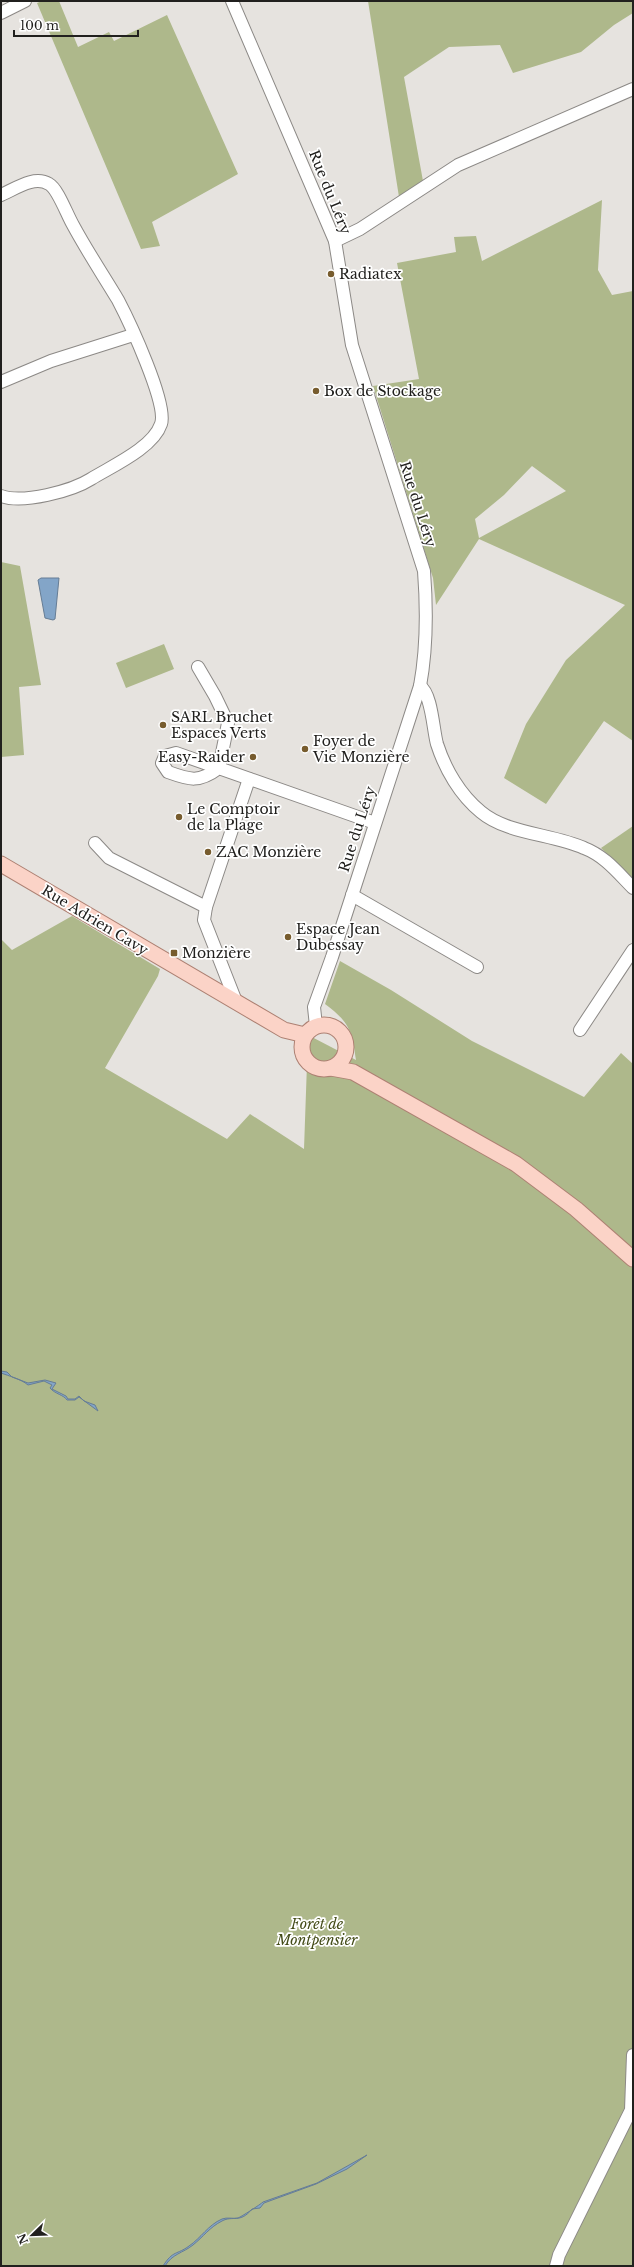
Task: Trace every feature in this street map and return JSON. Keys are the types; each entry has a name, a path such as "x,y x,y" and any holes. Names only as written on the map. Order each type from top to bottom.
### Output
{"main road":[{"name":"Rue Adrien Cavy","path":"1,864 188,975 214,987 284,1030 310,1030"},
{"name":"Rue Adrien Cavy","path":"188,975 199,984 289,1039 302,1050"},
{"path":"331,1068 343,1057 345,1042 338,1029 331,1026 310,1030 302,1050 303,1056 311,1065 324,1069 331,1068 353,1072 516,1164 576,1209 633,1259"},
{"path":"343,1057 353,1072"}],"street":[{"path":"1,13 25,1"},
{"name":"Rue du Léry","path":"232,1 315,190 335,241 352,345 424,571 427,610 424,665 420,686 314,1007 310,1030"},
{"path":"335,241 372,222 458,165 633,89"},
{"path":"1,195 35,181 51,184 119,302 160,401 162,424 155,437 146,445 74,488 50,494 11,498 1,496"},
{"path":"1,382 51,361 133,335"},
{"path":"198,667 228,723 219,768 374,823"},
{"path":"420,686 424,688 429,704 437,743 443,761 467,799 482,813 498,823 584,847 607,861 633,888"},
{"path":"234,999 204,920 206,907 250,779"},
{"path":"95,842 109,858 206,907"},
{"path":"352,895 477,967"},
{"path":"580,1030 633,950"},
{"path":"214,987 220,982 224,975"},
{"path":"556,2266 559,2255 631,2110 633,2055"}],"green space":[{"path":"42,1 59,1 78,47 109,32 114,41 167,15 238,174 152,222 160,246 141,249 37,3"},
{"path":"368,1 633,1 633,13 614,25 581,52 513,73 500,45 449,47 404,77 423,181 399,197"},
{"path":"602,200 598,270 612,295 633,291 633,741 604,721 546,804 504,778 526,724 566,660 625,605 479,539 436,605 433,578 373,386 419,379 397,263 456,252 454,237 476,236 482,261","holes":["532,466 566,491 479,538 475,519 504,495"]},
{"path":"1,562 20,566 41,685 19,687 24,755 1,757"},
{"path":"164,644 174,669 126,688 116,663"},
{"path":"633,826 633,880 601,848"},
{"name":"Forêt de Montpensier","path":"72,916 160,969 158,976 105,1068 227,1139 250,1114 304,1149 308,1035 356,1060 353,1041 348,1028 339,1016 325,1004 340,961 391,990 472,1041 584,1097 621,1053 633,1064 633,2266 1,2266 1,939 12,950"}],"water":[{"path":"41,578 59,578 55,619 53,620 45,618 38,580"},
{"path":"1,1371 7,1372 12,1377 1,1373"},
{"path":"19,1380 28,1383 45,1380 56,1383 52,1389 66,1396 68,1399 75,1399 79,1396 83,1400 79,1397 75,1400 67,1400 54,1392 50,1388 52,1385 44,1381 28,1385"},
{"path":"85,1401 95,1405 98,1411"},
{"path":"367,2155 347,2169 316,2184 264,2203 260,2208 253,2209 263,2202 317,2183"},
{"path":"250,2211 248,2214 240,2218 226,2219 218,2223 193,2245 174,2256 165,2266 163,2266 172,2255 185,2249 217,2222 224,2218 238,2218"}],"place":[{"name":"Radiatex","path":"331,274"},
{"name":"Box de Stockage","path":"316,391"},
{"name":"SARL Bruchet Espaces Verts","path":"163,725"},
{"name":"Foyer de Vie Monzière","path":"305,749"},
{"name":"Easy-Raider","path":"253,757"},
{"name":"Le Comptoir de la Plage","path":"179,817"},
{"name":"ZAC Monzière","path":"208,852"},
{"name":"Espace Jean Dubessay","path":"288,937"},
{"name":"Monzière","path":"174,953"}]}
